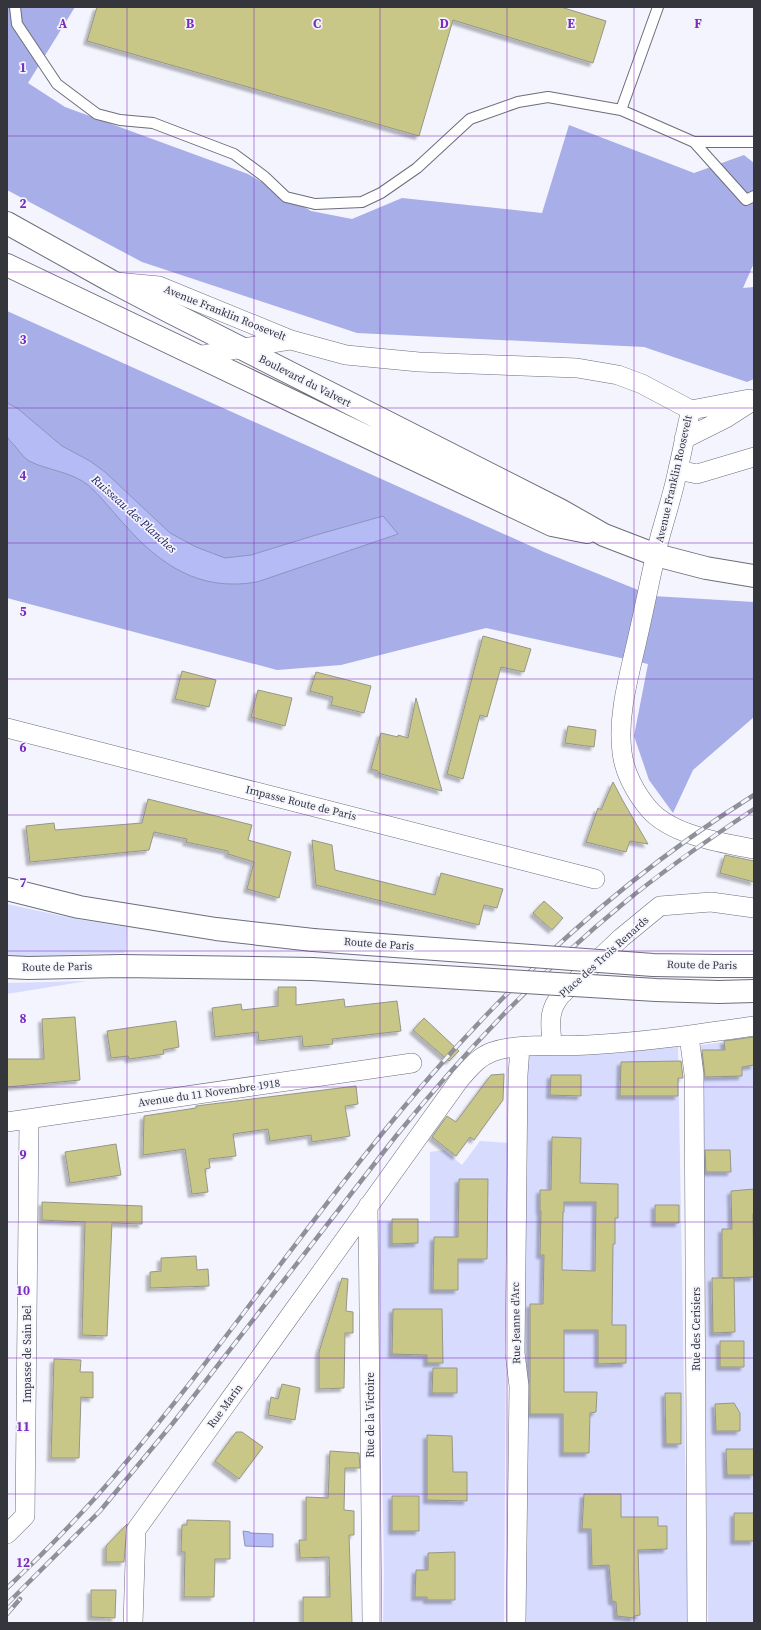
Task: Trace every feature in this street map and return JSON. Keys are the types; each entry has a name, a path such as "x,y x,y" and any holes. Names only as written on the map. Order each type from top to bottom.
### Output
{"main road":[{"name":"Boulevard du Valvert","path":"7,222 110,281 560,510 604,535 656,555 706,568 754,576"},
{"name":"Boulevard du Valvert","path":"12,268 552,525 604,535"},
{"name":"Route de Paris","path":"7,889 79,907 216,929 313,940 653,965 754,966"},
{"name":"Route de Paris","path":"7,967 121,966 312,969 656,990 719,992 754,991"}],"street":[{"name":"Avenue Franklin Roosevelt","path":"110,281 159,286 291,340 346,355 419,362 577,368 618,375 642,384 690,410 678,470 656,555 626,692 622,718 622,754 626,770 640,797 649,809 669,826 714,840 754,849"},
{"name":"Avenue Franklin Roosevelt","path":"196,356 291,340"},
{"path":"690,410 754,399"},
{"path":"684,439 726,418 754,399"},
{"path":"678,470 697,474 754,456"},
{"name":"Impasse Route de Paris","path":"7,728 595,879"},
{"name":"Place des Trois Renards","path":"552,1045 550,1016 554,1004 561,995 621,938 660,906 711,902 754,908"},
{"path":"520,1047 587,1045 689,1036 754,1026"},
{"name":"Rue des Cerisiers","path":"689,1036 694,1074 697,1623"},
{"name":"Rue Marin","path":"133,1623 136,1530 460,1080 477,1060 490,1053 520,1047"},
{"name":"Rue Jeanne d'Arc","path":"516,1623 519,1386 515,1353 518,1075 520,1047"},
{"name":"Avenue du 11 Novembre 1918","path":"7,1122 412,1063"},
{"name":"Impasse de Sain Bel","path":"7,1534 25,1516 29,1119"},
{"name":"Rue de la Victoire","path":"368,1206 372,1623"}],"lane":[{"path":"15,7 17,24 57,84 97,114 120,120 153,123 234,154 265,176 286,197 315,204 362,202 381,193 417,168 470,119 518,102 548,97 621,110 694,142 754,142"},
{"path":"621,110 658,7"},
{"path":"694,142 746,200 754,196"}],"shaded area":[{"path":"7,7 75,7 28,83 65,107 248,174 311,211 352,219 402,198 542,213 569,125 694,173 744,155 754,163 754,263 743,288 754,287 754,379 747,382 644,347 357,333 142,262 7,190"},
{"path":"7,311 544,552 653,596 754,602 754,717 693,770 673,813 649,780 634,736 648,664 486,628 341,665 277,670 7,598"},
{"path":"7,904 76,919 127,927 126,950 124,953 7,956"},
{"path":"87,981 7,994 7,983"},
{"path":"754,1038 754,1623 708,1623 701,1045"},
{"path":"678,1044 688,1623 522,1623 523,1055"},
{"path":"480,1141 510,1143 506,1341 504,1623 383,1623 384,1573 378,1220 430,1221 430,1152 444,1150 462,1165"}],"water":[{"name":"Ruisseau des Planches","path":"7,403 17,408 62,446 90,461 105,472 170,533 196,547 225,558 251,555 383,516 398,534 257,582 236,584 217,583 199,579 166,563 151,551 137,538 102,498 81,480 29,461 25,458 10,441 6,433"},
{"path":"243,1531 250,1533 273,1534 273,1547 245,1546"}],"building":[{"path":"97,7 561,7 606,21 593,63 453,20 419,136 87,41"},
{"path":"483,636 531,649 524,672 501,667 487,717 480,715 463,779 447,774"},
{"path":"182,671 216,680 209,707 175,699"},
{"path":"316,672 371,686 364,713 331,705 333,697 310,691"},
{"path":"258,690 292,698 285,726 251,717"},
{"path":"416,698 442,791 378,773 378,771 371,769 381,733 408,738"},
{"path":"568,726 596,730 594,747 565,743"},
{"path":"613,782 648,844 630,841 626,852 586,842 598,808 601,810"},
{"path":"148,799 252,825 248,840 291,852 279,898 247,889 254,862 228,854 228,851 186,842 187,839 154,832 149,850 30,862 26,826 54,823 55,830 142,823"},
{"path":"312,840 332,845 335,870 435,895 441,873 503,889 497,908 484,905 479,925 316,885"},
{"path":"725,855 754,861 754,882 720,873"},
{"path":"544,901 563,918 552,930 533,913"},
{"path":"278,987 296,987 296,1005 344,999 345,1007 397,1001 401,1031 332,1039 333,1044 303,1047 302,1036 259,1041 258,1032 215,1037 212,1008 241,1004 242,1010 278,1006"},
{"path":"75,1017 80,1080 7,1087 7,1059 44,1059 42,1019"},
{"path":"424,1018 459,1051 449,1061 413,1030"},
{"path":"176,1021 179,1047 163,1050 164,1054 129,1059 128,1056 111,1058 107,1031"},
{"path":"754,1037 754,1065 742,1067 742,1076 705,1077 702,1050 725,1050 724,1041"},
{"path":"681,1061 683,1078 678,1078 678,1096 620,1096 621,1062"},
{"path":"504,1074 503,1100 474,1140 470,1137 456,1156 432,1137 447,1116 456,1122 491,1075"},
{"path":"551,1075 581,1075 581,1096 550,1095"},
{"path":"356,1086 358,1104 345,1106 350,1136 312,1142 311,1135 270,1141 268,1129 233,1134 236,1156 209,1159 210,1168 205,1169 208,1192 192,1194 185,1149 143,1155 144,1116 196,1108 196,1106"},
{"path":"552,1137 581,1138 580,1183 618,1184 618,1218 615,1218 615,1244 613,1244 612,1325 626,1325 626,1363 598,1364 598,1330 564,1330 564,1392 597,1392 596,1412 590,1413 589,1453 563,1453 563,1414 530,1414 530,1304 543,1304 544,1255 540,1255 540,1190 551,1190","holes":["564,1202 596,1202 595,1271 562,1270"]},
{"path":"116,1144 121,1175 70,1183 65,1152"},
{"path":"705,1150 730,1150 731,1172 706,1172"},
{"path":"459,1179 488,1179 487,1259 458,1259 458,1290 433,1290 434,1237 458,1237"},
{"path":"754,1189 754,1277 722,1278 722,1229 732,1229 731,1191"},
{"path":"42,1202 142,1206 142,1224 112,1223 107,1336 82,1335 85,1222 42,1220"},
{"path":"655,1205 679,1205 679,1223 655,1223"},
{"path":"392,1219 418,1219 418,1243 392,1244"},
{"path":"196,1256 197,1270 208,1269 209,1286 150,1288 150,1272 161,1271 161,1258"},
{"path":"342,1278 348,1279 346,1311 353,1312 353,1333 345,1333 344,1388 319,1389 319,1352"},
{"path":"712,1278 734,1278 735,1332 713,1333"},
{"path":"393,1309 442,1309 443,1363 427,1363 427,1355 392,1354"},
{"path":"720,1341 744,1341 744,1367 720,1367"},
{"path":"54,1359 81,1360 80,1372 93,1372 93,1398 81,1397 79,1458 51,1458"},
{"path":"433,1368 457,1368 457,1393 432,1393"},
{"path":"282,1384 300,1388 295,1420 268,1415 271,1397 278,1399"},
{"path":"665,1393 681,1393 681,1444 666,1444"},
{"path":"734,1403 740,1413 740,1431 716,1431 715,1404"},
{"path":"236,1432 242,1432 263,1447 239,1479 215,1461"},
{"path":"427,1435 452,1436 453,1472 467,1472 467,1501 427,1500"},
{"path":"726,1449 754,1449 754,1475 727,1475"},
{"path":"330,1451 359,1453 360,1468 345,1468 344,1510 354,1511 354,1535 349,1535 352,1623 303,1623 303,1597 330,1597 329,1557 300,1558 299,1540 306,1540 306,1497 328,1498"},
{"path":"584,1494 621,1494 621,1517 658,1517 658,1526 667,1526 667,1549 638,1550 640,1615 634,1616 634,1618 617,1616 616,1602 612,1601 609,1565 592,1566 591,1529 582,1529"},
{"path":"392,1496 419,1496 419,1531 392,1531"},
{"path":"734,1513 754,1513 754,1541 734,1541"},
{"path":"187,1520 230,1521 230,1559 215,1559 214,1597 184,1597 185,1552 181,1552 182,1525 187,1525"},
{"path":"127,1524 124,1562 106,1562 106,1546"},
{"path":"455,1552 455,1600 427,1600 427,1597 415,1597 416,1570 428,1570 428,1553"},
{"path":"91,1590 116,1590 115,1618 91,1617"}],"railway":[{"path":"7,1588 64,1532 117,1473 194,1378 305,1231 381,1135 457,1046 535,966 576,929 662,858 754,795"},
{"path":"7,1604 100,1511 173,1423 396,1136 476,1043 533,985 593,929 655,878 754,809"},
{"path":"7,1614 20,1599"}]}
